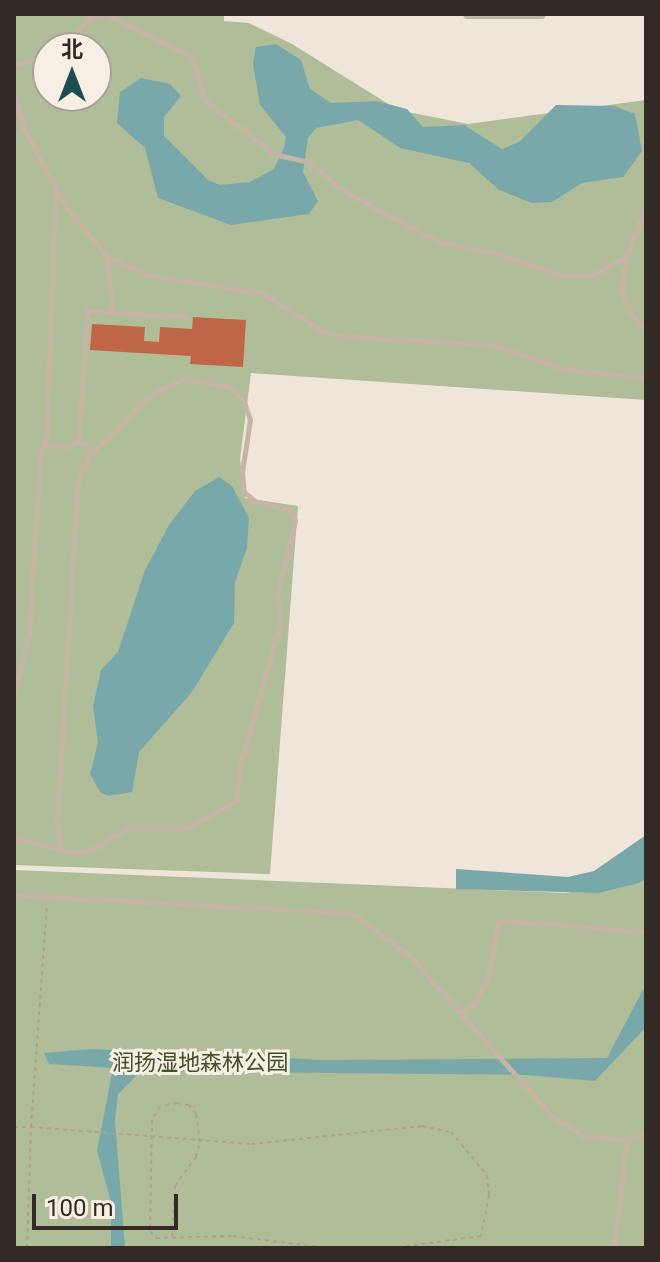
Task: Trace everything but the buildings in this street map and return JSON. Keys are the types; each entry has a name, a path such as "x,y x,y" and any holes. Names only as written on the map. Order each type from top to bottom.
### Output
{"street":[{"path":"467,14 541,14"}],"lane":[{"path":"74,32 89,16 105,14 192,57 205,101 279,157 305,161 342,190 439,242 501,255 547,274 593,275 626,257"},
{"path":"14,93 23,127 55,186 76,223 107,257 152,276 262,293 316,328 342,336 491,345 564,369 646,378"},
{"path":"14,696 29,632 52,359 55,186"},
{"path":"646,208 626,257 621,291 630,313 646,330"},
{"path":"107,257 112,312"},
{"path":"79,441 87,311 186,317"},
{"path":"14,838 61,850 91,850 137,825 186,828 233,807 280,623 277,596 295,520 291,510 256,502 244,492 250,420 244,401 230,387 177,381 149,395 124,427 94,452 78,479 57,810 61,850"},
{"path":"43,446 66,447 79,441"},
{"path":"79,441 94,452"},
{"path":"14,895 351,913 409,955 553,1117 583,1136 627,1139 646,1134"},
{"path":"462,1013 474,1004 488,978 499,920 646,932"},
{"path":"614,1248 627,1139"}],"path":[{"path":"27,1248 31,1127 48,897"},
{"path":"172,1237 175,1186 196,1157 200,1142 196,1114 189,1105 177,1103 160,1106 152,1120 150,1231 156,1238 284,1239 327,1248"},
{"path":"14,1127 200,1142 287,1143 422,1126 451,1132 487,1175 489,1195 481,1236 393,1248"}],"green space":[{"path":"14,14 224,14 224,21 249,23 292,44 398,110 468,124 646,100 646,400 251,373 240,459 245,498 298,506 270,874 14,865"},
{"name":"润扬湿地森林公园","path":"14,870 566,893 631,881 646,872 646,1248 14,1248"}],"water":[{"path":"276,44 301,60 310,89 331,103 376,101 407,109 423,127 464,125 502,149 519,142 556,105 614,106 635,114 642,151 623,177 582,183 552,202 532,203 499,190 469,163 400,148 358,120 316,128 308,138 303,172 318,201 309,214 231,225 158,198 145,148 117,123 120,92 141,78 170,84 181,96 164,117 164,136 208,180 220,185 250,182 274,169 286,137 260,105 253,64 256,47"},
{"path":"219,477 232,486 249,518 247,548 235,582 234,623 192,692 139,752 132,792 109,796 101,793 90,774 98,743 93,706 101,670 118,652 145,570 169,525 195,491"},
{"path":"646,835 646,879 639,883 598,893 456,889 456,869 568,877 594,871"},
{"path":"646,984 646,1027 595,1081 527,1075 141,1071 118,1094 115,1120 125,1248 111,1248 111,1202 97,1151 113,1068 49,1064 44,1053 91,1049 326,1060 607,1058"}]}
